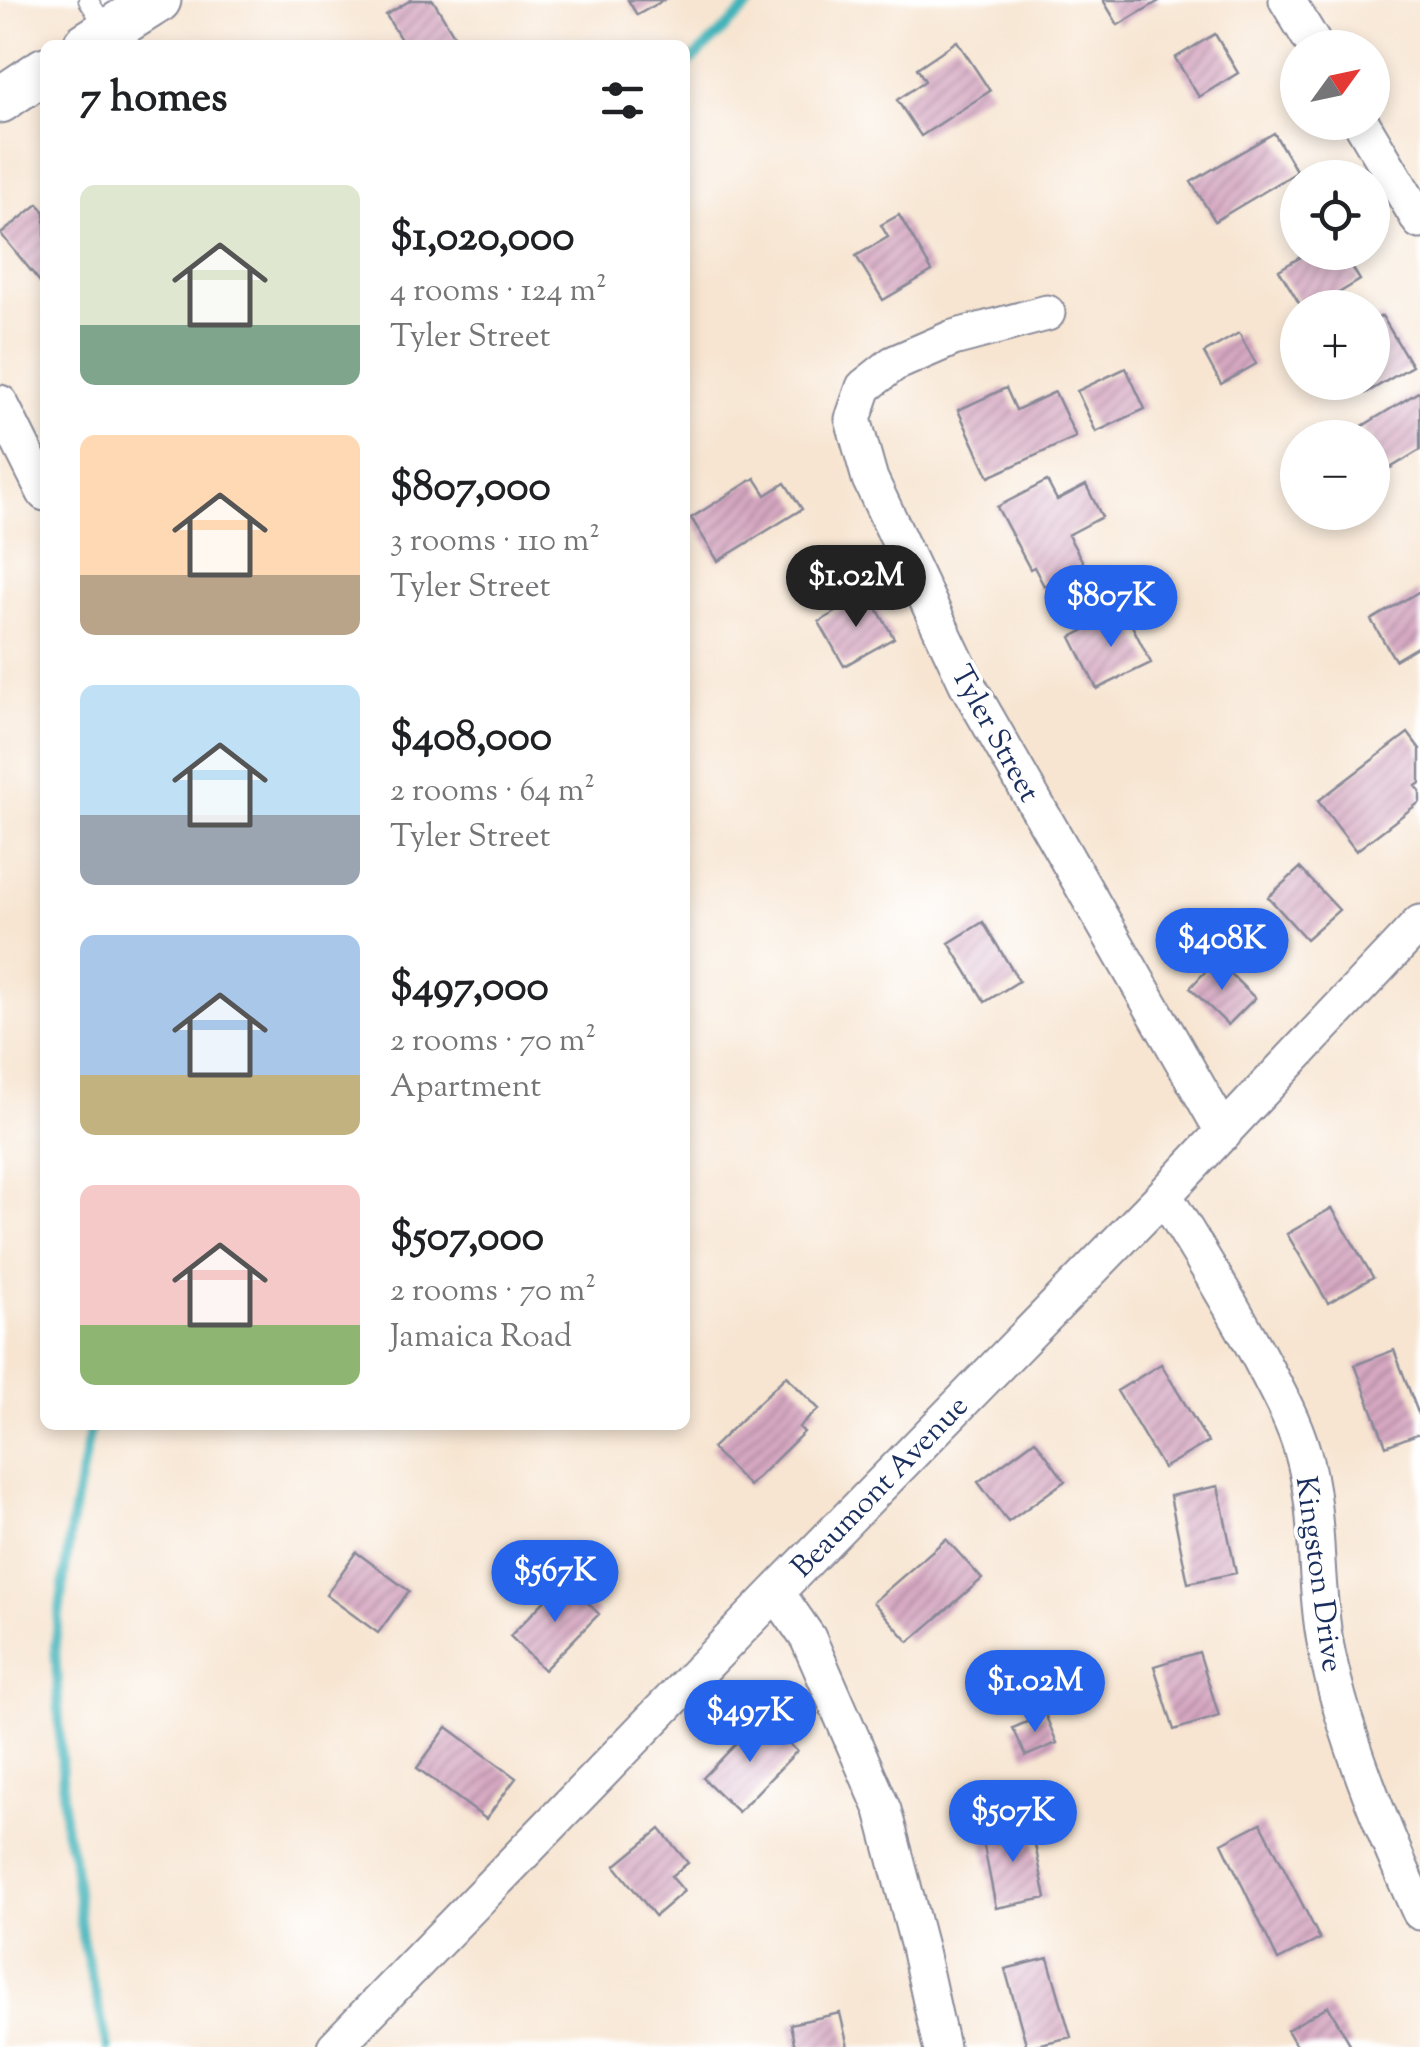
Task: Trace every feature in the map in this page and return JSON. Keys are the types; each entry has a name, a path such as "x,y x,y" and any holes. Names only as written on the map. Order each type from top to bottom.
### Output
{"street":[{"path":"94,25 158,0"},
{"path":"1287,0 1305,30"},
{"path":"0,100 40,73"},
{"path":"1372,140 1420,221"},
{"name":"Tyler Street","path":"1047,313 953,338 893,364 864,388 853,419 870,479 967,684 1224,1133"},
{"path":"0,403 40,482"},
{"name":"Beaumont Avenue","path":"336,2047 1164,1196 1420,923"},
{"name":"Kingston Drive","path":"1164,1196 1236,1312 1301,1445 1310,1477 1325,1644 1345,1724 1420,1912"},
{"path":"776,1592 808,1638 883,1810 941,2047"}],"building":[{"path":"411,0 433,0 457,40 401,40 386,15"},
{"path":"628,0 664,0 637,15"},
{"path":"1103,0 1161,0 1118,25"},
{"path":"1215,34 1238,73 1199,97 1175,58"},
{"path":"957,41 990,91 921,136 897,100 925,81 917,68"},
{"path":"1274,133 1290,160 1280,160 1280,182 1215,221 1191,182"},
{"path":"38,204 40,206 40,282 1,234"},
{"path":"899,215 932,271 883,300 856,256 888,237 881,225"},
{"path":"1279,270 1354,270 1360,280 1344,290 1291,290"},
{"path":"1390,329 1412,366 1390,379"},
{"path":"1239,333 1256,364 1221,384 1204,353"},
{"path":"1126,368 1145,409 1096,432 1077,391"},
{"path":"1006,388 1016,410 1055,392 1076,437 989,477 958,410"},
{"path":"1420,391 1420,450 1390,468 1390,420 1372,420"},
{"path":"755,478 766,495 785,483 802,509 718,561 691,518"},
{"path":"1047,481 1057,500 1086,485 1102,517 1068,535 1084,564 1044,586 1034,567 1030,569 997,507"},
{"path":"1420,591 1420,645 1395,660 1371,620"},
{"path":"868,593 894,638 844,666 819,622"},
{"path":"1124,610 1151,663 1097,689 1071,637"},
{"path":"1408,733 1420,749 1420,783 1416,786 1420,802 1356,851 1318,801"},
{"path":"1300,868 1339,910 1306,939 1268,897"},
{"path":"983,922 1019,981 985,1002 949,943"},
{"path":"1216,960 1255,998 1228,1025 1190,988"},
{"path":"1332,1208 1373,1277 1328,1303 1287,1234"},
{"path":"1394,1350 1420,1418 1420,1433 1386,1446 1355,1365"},
{"path":"1161,1364 1208,1442 1163,1468 1117,1391"},
{"path":"786,1376 819,1409 799,1427 804,1432 749,1486 712,1448"},
{"path":"1035,1440 1065,1481 1008,1522 978,1482"},
{"path":"1218,1486 1236,1573 1188,1583 1170,1496"},
{"path":"946,1539 982,1579 909,1642 873,1602"},
{"path":"356,1552 409,1591 378,1633 326,1595"},
{"path":"565,1580 599,1614 544,1670 510,1636"},
{"path":"1199,1652 1219,1716 1174,1730 1154,1666"},
{"path":"1045,1714 1057,1743 1026,1756 1013,1728"},
{"path":"762,1717 797,1751 738,1812 703,1778"},
{"path":"447,1727 516,1778 486,1819 417,1768"},
{"path":"1030,1821 1046,1898 996,1908 981,1831"},
{"path":"1261,1823 1320,1939 1278,1960 1222,1843"},
{"path":"660,1829 688,1863 671,1876 684,1891 655,1916 615,1866"},
{"path":"1048,1958 1071,2037 1027,2047 1005,1969"},
{"path":"1328,2006 1352,2047 1297,2047 1287,2030"},
{"path":"840,2013 848,2047 795,2047 790,2024"}],"waterway":[{"path":"690,62 755,0"},
{"path":"90,1430 71,1527 55,1645 65,1830 73,1855 82,1937 108,2047"}]}
